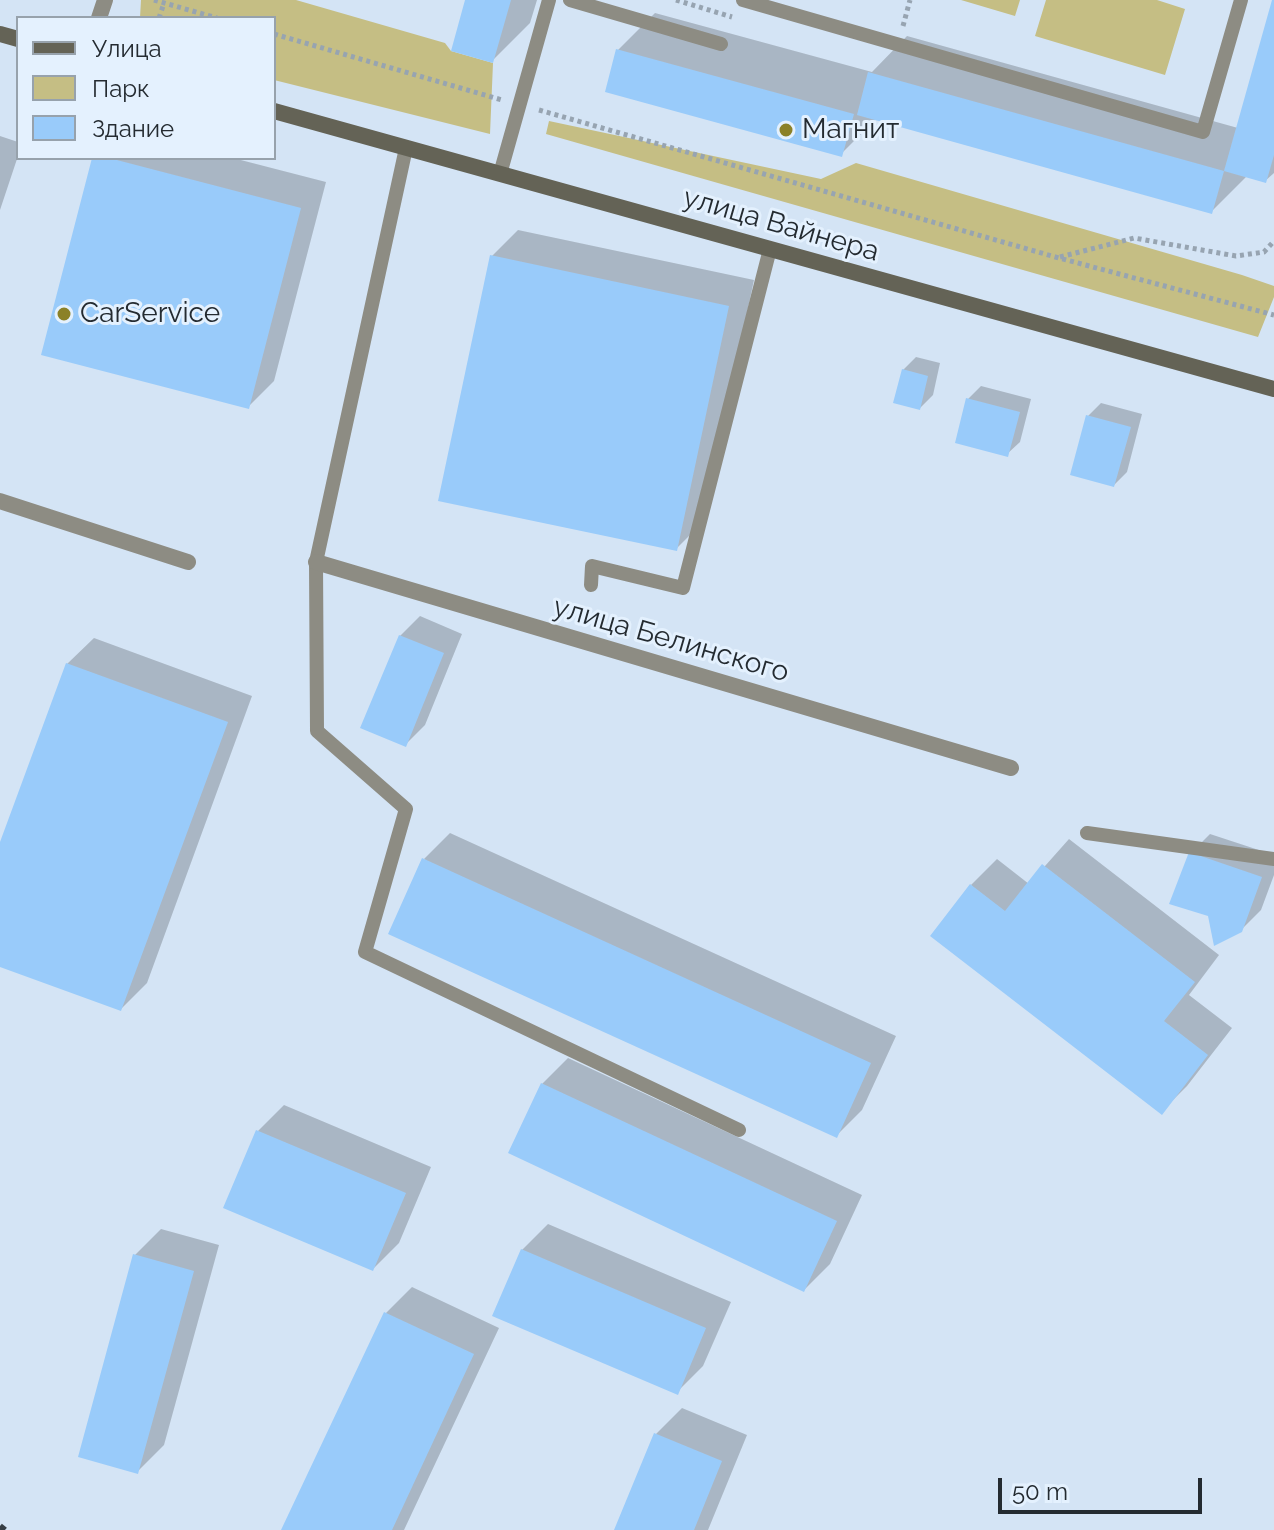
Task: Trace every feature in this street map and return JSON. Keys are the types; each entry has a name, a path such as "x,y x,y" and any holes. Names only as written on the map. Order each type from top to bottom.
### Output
{"main road":[{"name":"улица Вайнера","path":"276,112 1274,389"}],"street":[{"path":"0,501 188,562"},
{"name":"улица Белинского","path":"316,562 1011,768"}],"lane":[{"path":"500,174 549,0"},
{"path":"570,0 721,44"},
{"path":"743,0 1203,132 1241,0"},
{"path":"406,148 316,562 317,731 406,809 365,952 739,1130"},
{"path":"591,585 592,566 683,588 770,249"},
{"path":"1087,833 1274,859"}],"path":[{"path":"154,0 210,16"},
{"path":"676,0 704,9"},
{"path":"160,16 164,3"},
{"path":"791,183 1274,315"},
{"path":"1059,258 1134,238 1236,256 1264,252 1274,241"}],"green space":[{"path":"141,0 296,0 445,43 451,51 493,63 490,134 276,80 276,16 140,16"},
{"path":"961,0 1020,0 1015,16"},
{"path":"1046,0 1157,0 1185,9 1165,75 1035,36"},
{"path":"549,121 821,179 856,163 1242,275 1274,286 1274,297 1258,337 546,134"}],"building":[{"path":"465,0 511,0 493,63 451,51"},
{"path":"1272,0 1274,155 1266,183 1224,171"},
{"path":"616,49 854,114 842,157 605,92"},
{"path":"868,72 1224,171 1212,214 857,115"},
{"path":"91,160 117,160 301,208 249,409 41,355"},
{"path":"490,255 729,306 677,551 438,501"},
{"path":"902,369 928,376 920,410 893,403"},
{"path":"966,398 1020,412 1008,457 955,443"},
{"path":"1086,415 1131,427 1114,487 1070,475"},
{"path":"399,635 444,653 406,747 360,728"},
{"path":"66,663 228,722 121,1011 0,967 0,842"},
{"path":"1189,852 1262,877 1242,932 1214,946 1208,916 1169,904"},
{"path":"422,858 871,1063 837,1138 388,934"},
{"path":"1042,864 1195,982 1164,1021 1208,1055 1162,1115 930,936 970,884 1005,911"},
{"path":"541,1083 837,1221 804,1292 508,1153"},
{"path":"256,1130 406,1193 373,1271 223,1208"},
{"path":"521,1249 706,1328 678,1395 492,1316"},
{"path":"133,1254 194,1271 138,1474 78,1457"},
{"path":"384,1312 474,1354 392,1530 281,1530"},
{"path":"654,1433 722,1461 694,1530 614,1530"}],"railway":[{"path":"0,1526 5,1530"}],"place":[{"name":"Магнит","path":"786,130"},
{"name":"CarService","path":"64,314"}]}
